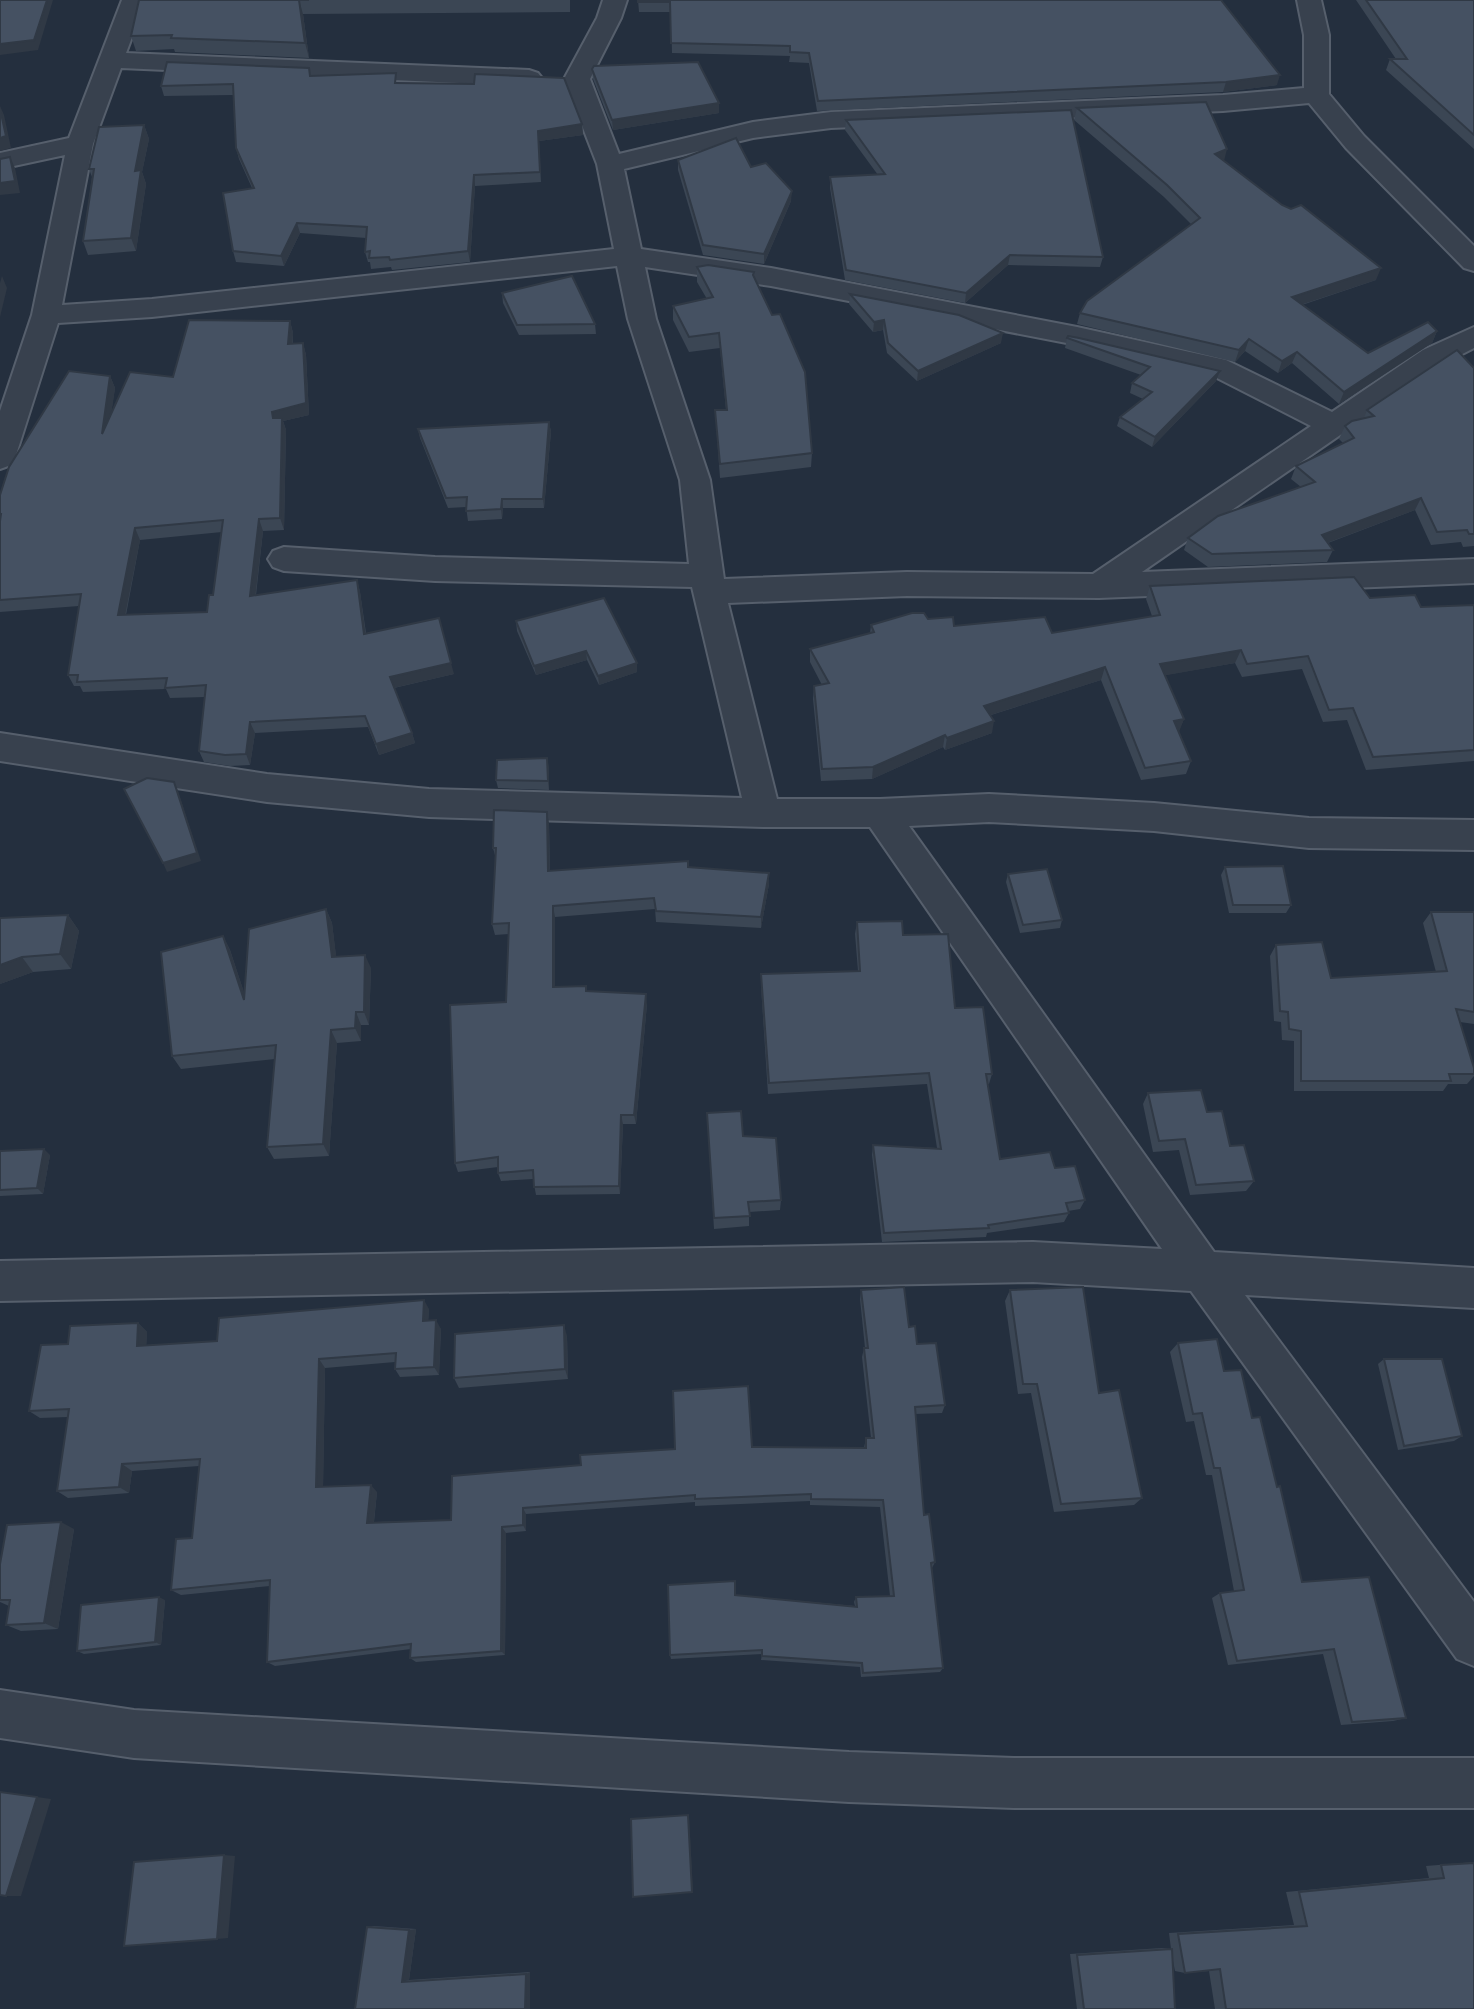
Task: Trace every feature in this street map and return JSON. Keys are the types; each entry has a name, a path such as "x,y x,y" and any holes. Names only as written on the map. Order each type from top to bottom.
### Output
{"street":[{"path":"0,458 46,315 80,144 134,0"},
{"path":"615,0 609,18 577,79 610,164 642,319 695,480 708,584 763,813"},
{"path":"1309,0 1314,15 1318,62 1316,95 1355,142 1474,262"},
{"path":"112,60 577,79"},
{"path":"610,164 753,130 831,120 1223,103 1316,95"},
{"path":"0,161 80,144"},
{"path":"46,315 207,302 627,256 784,279 1077,336 1227,370 1334,425"},
{"path":"1099,586 1433,357 1474,336"},
{"path":"284,559 708,584 1099,586 1474,571"},
{"path":"0,747 267,788 429,803 763,813 880,813 989,808 1154,817 1309,833 1474,835"},
{"path":"880,813 1204,1273 1474,1642"},
{"path":"0,1281 1033,1262 1474,1288"},
{"path":"0,1714 134,1734 849,1777 1014,1783 1474,1783"}],"building":[{"path":"0,0 47,0 34,40 0,44"},
{"path":"139,0 299,0 305,43 171,38 172,35 131,36"},
{"path":"638,0 1221,0 1280,75 1226,82 818,101 809,53 790,52 790,46 671,43 670,2"},
{"path":"1366,0 1474,0 1474,135 1390,59 1407,59"},
{"path":"167,62 309,68 310,76 396,73 395,83 474,84 475,74 564,78 582,124 538,131 540,172 474,175 468,251 390,260 389,257 369,258 370,251 365,252 367,227 297,223 281,256 233,251 223,193 254,188 236,148 233,84 161,86"},
{"path":"698,62 719,103 612,120 592,69 594,66"},
{"path":"1206,102 1227,149 1215,154 1282,205 1291,209 1301,205 1381,268 1292,297 1368,353 1428,322 1437,331 1344,392 1297,352 1282,361 1249,339 1239,350 1080,313 1087,301 1200,218 1167,185 1077,108"},
{"path":"0,109 6,136 0,138"},
{"path":"1071,110 1103,257 1010,255 966,293 846,270 830,177 885,174 846,120"},
{"path":"144,125 135,171 141,170 131,238 83,241 94,169 89,169 99,127"},
{"path":"736,138 751,167 766,163 792,191 764,254 703,245 678,160"},
{"path":"10,157 15,181 0,183 0,159"},
{"path":"708,265 754,272 772,315 780,314 805,372 812,453 720,464 715,410 727,410 719,333 689,337 673,306 713,297 697,267"},
{"path":"572,276 595,324 517,325 502,293"},
{"path":"850,294 959,315 1003,333 918,371 888,343 884,320 874,322"},
{"path":"189,320 290,321 288,344 303,343 306,403 272,412 273,418 282,418 280,518 259,519 250,596 357,580 364,634 439,618 451,663 390,677 412,733 376,744 365,716 250,722 246,754 225,755 199,751 206,685 165,688 167,678 77,682 78,675 68,675 81,594 0,600 0,495 9,467 69,371 110,376 102,434 130,372 173,377","holes":["223,520 213,595 209,595 207,612 118,615 135,528"]},
{"path":"1068,336 1220,371 1155,437 1120,417 1152,392 1132,383 1150,367 1067,338"},
{"path":"1457,350 1474,368 1474,534 1469,534 1467,530 1437,532 1421,498 1322,535 1333,550 1212,554 1188,538 1218,516 1315,482 1296,466 1354,438 1345,426 1352,421 1374,416 1367,410"},
{"path":"549,422 543,499 502,499 501,509 466,511 467,497 446,498 418,429"},
{"path":"1354,577 1370,598 1415,595 1421,607 1474,605 1474,750 1373,757 1353,708 1329,710 1308,656 1247,664 1241,650 1160,664 1184,719 1174,721 1191,761 1145,768 1105,667 984,706 994,721 947,738 945,735 873,767 822,769 814,686 829,683 810,649 874,632 871,625 912,613 924,613 928,619 953,617 954,626 1045,617 1052,633 1160,615 1150,586"},
{"path":"604,598 637,663 598,676 586,651 534,666 516,621"},
{"path":"547,758 548,781 496,780 497,760"},
{"path":"147,778 174,782 197,853 163,863 124,789"},
{"path":"494,810 547,812 548,871 688,861 688,867 769,873 761,917 656,911 654,898 553,906 553,987 586,986 586,991 646,994 634,1115 621,1115 619,1186 534,1187 533,1170 498,1173 498,1157 455,1163 450,1005 506,1002 509,923 492,924 496,848 493,848"},
{"path":"1283,866 1291,905 1233,905 1225,867"},
{"path":"1047,869 1062,920 1023,925 1008,874"},
{"path":"326,909 332,957 365,955 364,1012 356,1012 355,1028 331,1030 323,1144 267,1147 276,1045 172,1056 161,952 223,936 244,1000 249,929"},
{"path":"1431,912 1474,912 1474,1012 1456,1009 1474,1074 1449,1074 1451,1081 1301,1081 1301,1031 1289,1029 1288,1012 1280,1011 1276,945 1322,942 1331,978 1447,971"},
{"path":"68,915 60,954 22,957 0,965 0,918"},
{"path":"902,921 903,935 948,934 955,1008 983,1007 992,1074 986,1074 1000,1159 1050,1152 1055,1168 1075,1166 1085,1200 1066,1203 1069,1213 988,1225 989,1228 884,1233 873,1145 941,1149 929,1073 769,1083 761,974 860,971 857,922"},
{"path":"1201,1090 1207,1112 1222,1111 1230,1146 1244,1145 1254,1181 1196,1185 1185,1139 1159,1141 1148,1093"},
{"path":"741,1111 743,1136 776,1138 781,1200 748,1202 750,1216 714,1218 707,1113"},
{"path":"44,1149 37,1188 0,1190 0,1151"},
{"path":"904,1287 909,1327 915,1326 917,1344 936,1343 945,1405 915,1407 924,1515 929,1514 935,1562 931,1563 943,1668 863,1673 862,1663 762,1656 762,1650 670,1655 668,1585 735,1581 735,1595 857,1607 856,1597 894,1596 883,1500 811,1499 811,1494 695,1499 695,1495 523,1508 523,1525 502,1527 501,1651 410,1658 411,1644 267,1662 270,1580 171,1590 176,1539 192,1538 200,1459 122,1464 119,1487 57,1491 69,1409 29,1411 41,1345 68,1344 70,1326 138,1323 137,1346 217,1341 219,1318 424,1300 423,1321 436,1320 434,1367 395,1369 396,1353 319,1359 316,1487 371,1485 367,1523 451,1520 452,1476 581,1465 580,1455 675,1449 673,1391 748,1386 752,1447 866,1448 866,1438 874,1438 861,1290"},
{"path":"1083,1287 1099,1393 1119,1390 1142,1498 1061,1504 1037,1384 1023,1384 1010,1290"},
{"path":"564,1325 565,1369 454,1378 455,1334"},
{"path":"1217,1339 1224,1371 1241,1370 1252,1418 1260,1417 1277,1487 1280,1486 1302,1582 1369,1577 1406,1718 1352,1722 1334,1649 1237,1661 1220,1593 1244,1590 1220,1468 1214,1468 1202,1413 1193,1414 1178,1343"},
{"path":"1384,1359 1442,1359 1462,1436 1404,1446"},
{"path":"61,1522 44,1623 6,1625 10,1600 0,1600 0,1564 7,1525"},
{"path":"159,1597 155,1642 77,1651 81,1605"},
{"path":"0,1792 37,1797 6,1896 0,1895"},
{"path":"688,1815 692,1892 633,1897 631,1819"},
{"path":"224,1855 217,1939 124,1946 134,1862"},
{"path":"1474,1863 1474,2009 1226,2009 1220,1969 1185,1973 1178,1934 1307,1926 1299,1892 1444,1878 1441,1865"},
{"path":"367,1927 409,1930 402,1982 526,1974 525,2009 355,2009"},
{"path":"1172,1949 1175,2009 1084,2009 1077,1955"}]}
